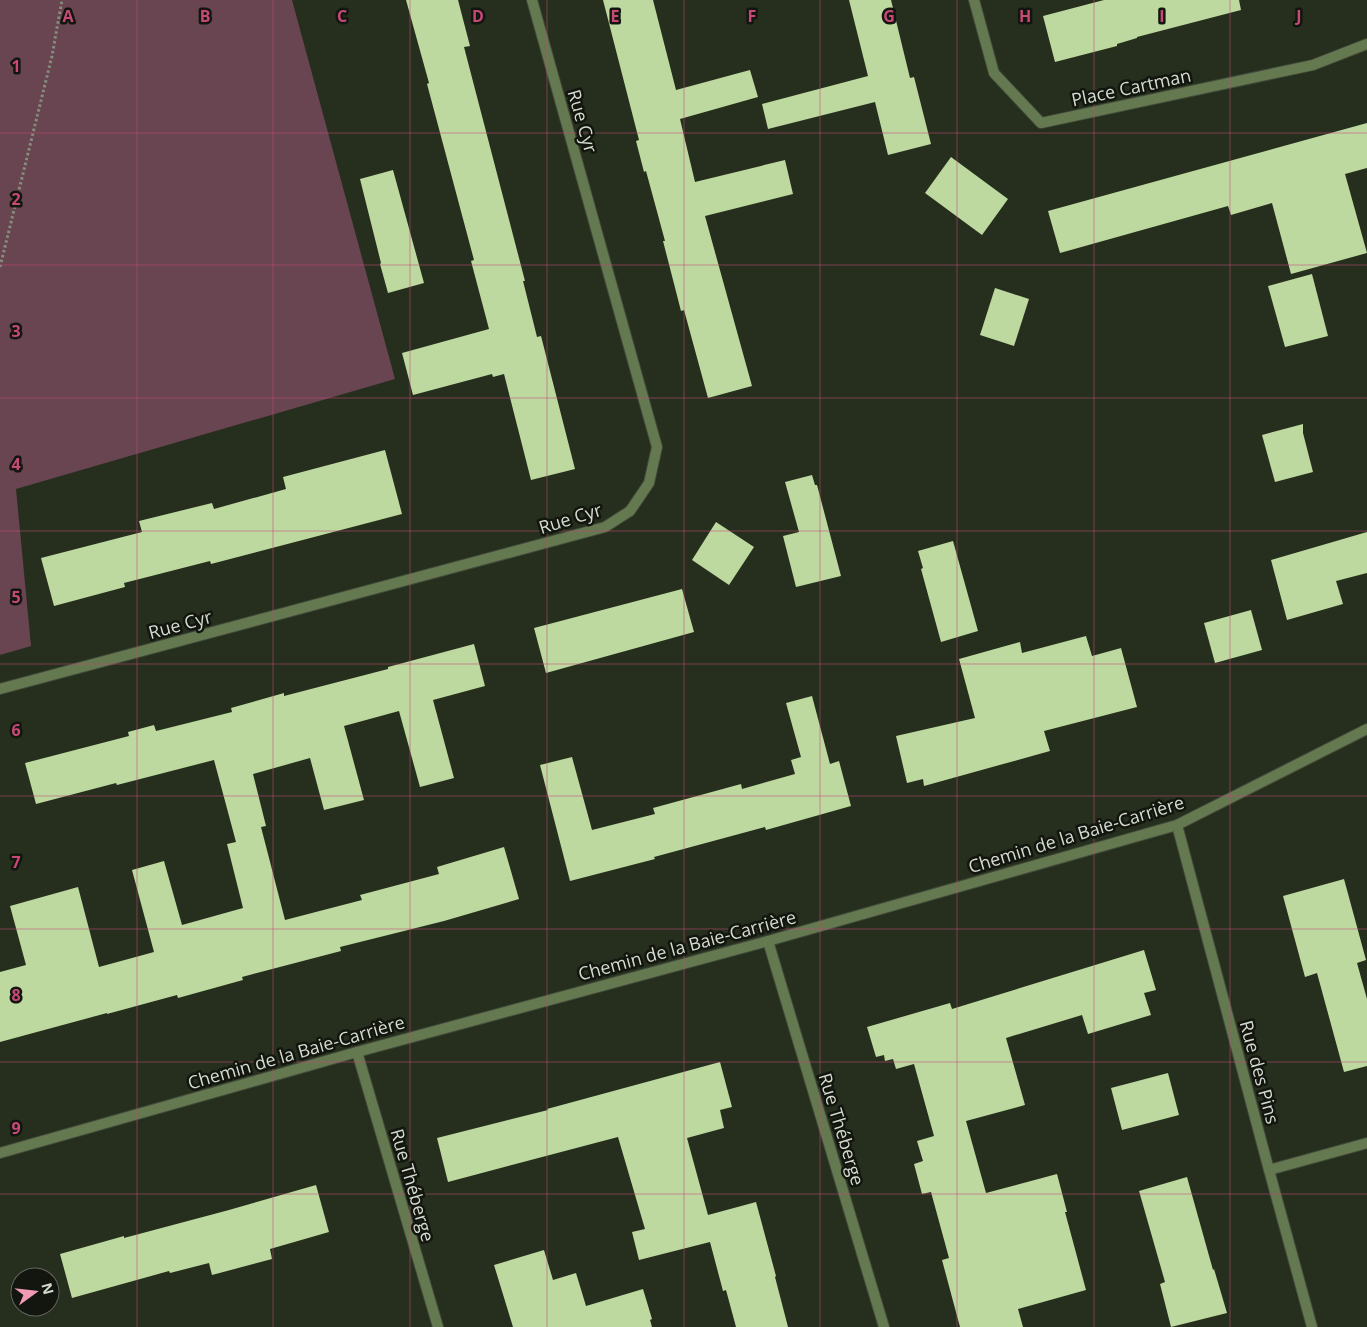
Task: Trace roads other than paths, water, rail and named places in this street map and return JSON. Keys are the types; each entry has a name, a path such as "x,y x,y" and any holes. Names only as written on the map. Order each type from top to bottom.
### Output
{"street":[{"name":"Rue Cyr","path":"0,689 605,527 630,511 649,483 657,447 532,0"},
{"name":"Place Cartman","path":"974,0 994,73 1041,123 1313,65 1367,44"},
{"name":"Chemin de la Baie-Carrière","path":"0,1153 356,1052 768,940 1177,825 1367,729"},
{"name":"Rue des Pins","path":"1177,825 1312,1327"},
{"name":"Rue Théberge","path":"768,940 884,1327"},
{"name":"Rue Théberge","path":"356,1052 438,1327"},
{"path":"1269,1170 1367,1143"}]}
